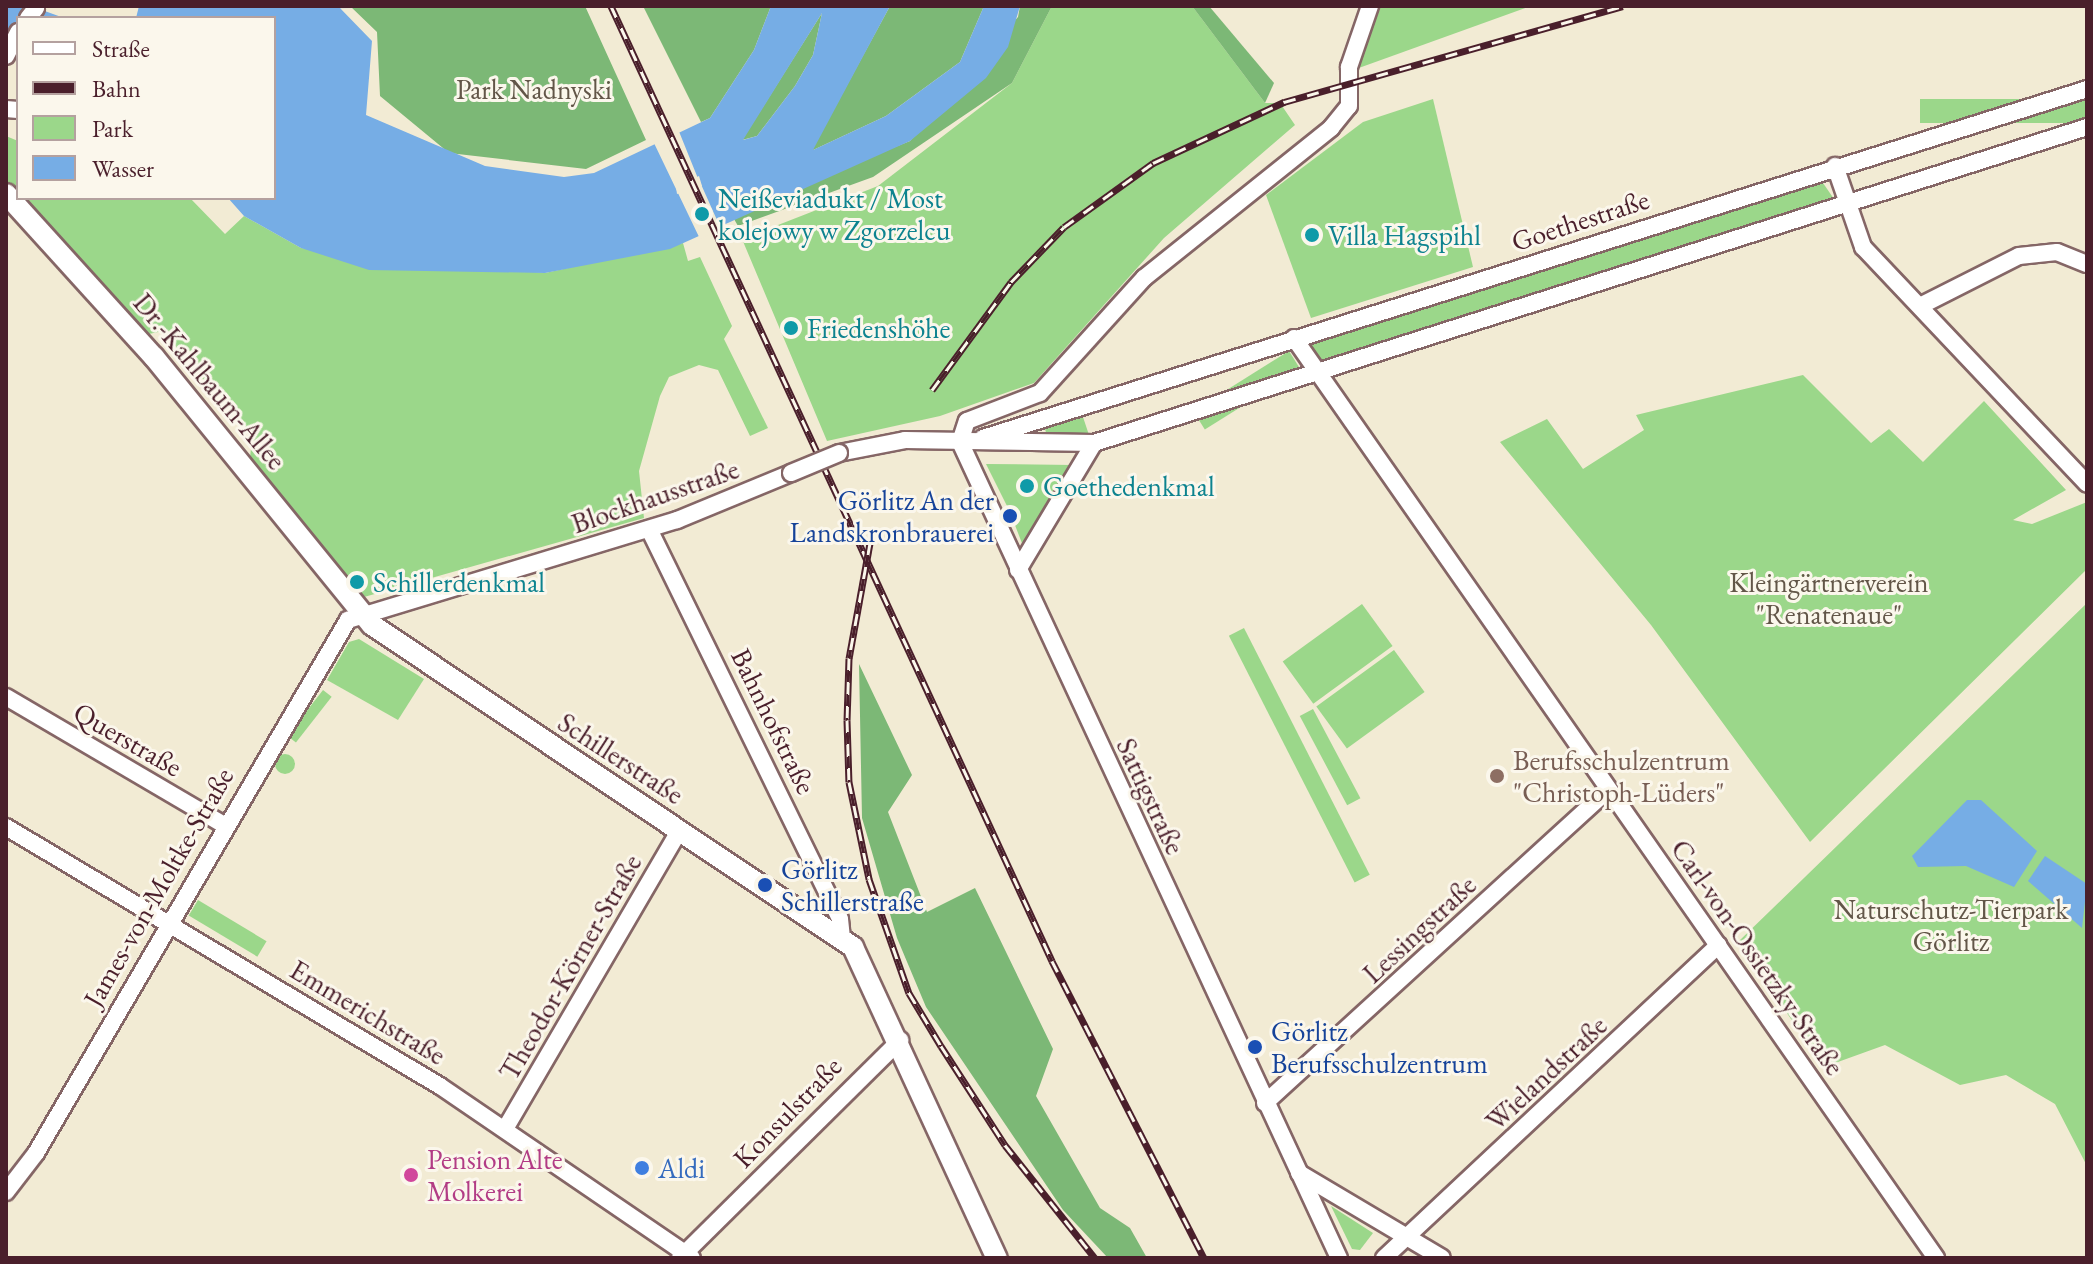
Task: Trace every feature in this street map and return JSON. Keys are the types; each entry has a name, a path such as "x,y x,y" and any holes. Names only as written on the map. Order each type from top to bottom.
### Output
{"main road":[{"name":"Dr.-Kahlbaum-Allee","path":"6,194 55,241 230,447 359,613"},
{"name":"Schillerstraße","path":"359,613 847,942"},
{"name":"Bahnhofstraße","path":"847,942 900,1040 997,1258"}],"street":[{"path":"1370,6 1349,67 1349,106 1331,128 1144,278 1040,393 967,421 964,442 1094,443 2087,127"},
{"path":"6,56 16,36"},
{"name":"Goethestraße","path":"964,442 2087,89"},
{"path":"1835,166 1863,247 2087,484"},
{"path":"1920,306 2019,256 2057,252 2087,264"},
{"path":"1294,338 1317,372"},
{"name":"Carl-von-Ossietzky-Straße","path":"1317,372 1936,1258"},
{"name":"Blockhausstraße","path":"359,613 649,529 839,453 905,440 964,442"},
{"name":"Sattigstraße","path":"964,442 1018,570 1339,1258"},
{"path":"1018,570 1094,443"},
{"name":"Bahnhofstraße","path":"649,529 840,919 847,942"},
{"name":"James-von-Moltke-Straße","path":"6,1192 331,641 359,613"},
{"name":"Querstraße","path":"6,697 224,825"},
{"name":"Lessingstraße","path":"1265,1103 1607,791"},
{"name":"Theodor-Körner-Straße","path":"505,1129 680,830"},
{"name":"Emmerichstraße","path":"7,831 167,923 505,1129 686,1256"},
{"name":"Wielandstraße","path":"1384,1258 1719,945"},
{"name":"Konsulstraße","path":"686,1256 900,1040"},
{"path":"1297,1172 1442,1258"}],"green space":[{"name":"Park Nadnyski","path":"350,6 585,6 646,140 586,169 449,153 380,96 377,32"},
{"path":"643,6 771,6 754,50 710,118 701,122"},
{"path":"890,6 984,6 960,62 886,116 811,151"},
{"path":"1020,6 1052,6 1012,83 873,177 738,226 734,219 800,185 910,141 1018,17"},
{"path":"1052,6 1192,6 1265,103 1280,103 1295,125 1164,238 1034,383 940,416 827,441 742,239 878,186 1012,83"},
{"path":"1192,6 1209,6 1274,83 1265,103"},
{"path":"1381,6 1531,6 1356,69"},
{"path":"822,13 813,55 795,86 757,136 742,140"},
{"path":"1433,99 1473,267 1311,318 1266,195 1363,122"},
{"path":"1920,99 2087,99 2087,123 1920,123"},
{"path":"6,136 16,140 16,194 6,186"},
{"path":"1823,183 1834,199 1323,364 1310,345"},
{"path":"23,200 192,200 225,234 244,216 301,248 545,273 683,243 688,261 700,257 732,326 724,339 768,428 750,436 718,370 699,365 669,377 660,396 639,471 644,518 357,599 250,458 252,438 163,331 144,335"},
{"path":"1289,351 1301,370 1205,430 1193,411"},
{"name":"Kleingärtnerverein \"Renatenaue\"","path":"1803,375 1871,443 1889,429 1923,462 1984,401 2066,490 2013,520 2032,524 2087,502 2087,569 1810,842 1651,625 1500,442 1547,419 1583,469 1644,430 1636,415"},
{"path":"1083,417 1090,438 1049,443 1045,429"},
{"path":"986,464 1073,465 1023,546 1010,512"},
{"name":"Naturschutz-Tierpark Görlitz","path":"2087,603 2087,1166 2055,1104 2006,1075 1960,1085 1885,1045 1824,1067 1738,942"},
{"path":"1362,604 1393,646 1313,704 1283,662"},
{"path":"1244,628 1370,875 1355,883 1229,636"},
{"path":"359,639 424,679 398,720 327,680 349,642"},
{"path":"1394,650 1425,692 1347,748 1316,706"},
{"path":"859,664 912,775 888,812 927,912 975,888 1053,1049 1036,1096 1100,1208 1130,1228 1147,1258 1108,1258 1063,1210 926,1007 897,938 862,818"},
{"path":"323,690 332,697 296,742 287,736"},
{"path":"1313,709 1360,798 1347,805 1300,716"},
{"path":"281,754 289,754 295,764 289,774 281,774 275,768 275,760"},
{"path":"198,900 267,941 257,957 189,915"},
{"path":"1331,1206 1373,1233 1360,1250 1352,1249"}],"water":[{"path":"6,6 31,6 58,16 16,16 16,31 6,28"},
{"path":"139,6 338,6 372,41 366,115 485,166 564,177 594,173 710,118 754,50 771,6 890,6 813,150 886,116 960,62 984,6 1020,6 1008,47 986,78 910,141 670,249 545,273 369,270 301,248 244,216 230,200 276,200 276,16 136,16","holes":["822,13 813,55 795,86 757,136 743,140","699,176 702,186 677,194 676,187"]},
{"path":"1967,800 1981,800 2037,851 2014,887 1966,866 1918,867 1912,856"},
{"path":"2045,856 2087,884 2082,928 2028,881"}],"pier":[{"path":"678,129 699,181 679,191 700,182 721,229 700,239 653,141"}],"railway":[{"path":"611,6 1052,961 1204,1258"},
{"path":"932,390 1011,282 1064,227 1153,163 1284,102 1623,6"},
{"path":"870,543 849,658 847,720 849,782 869,879 909,993 1005,1145 1095,1258"}],"place":[{"name":"Neißeviadukt / Most kolejowy w Zgorzelcu","path":"702,214"},
{"name":"Villa Hagspihl","path":"1312,235"},
{"name":"Friedenshöhe","path":"791,328"},
{"name":"Goethedenkmal","path":"1027,486"},
{"name":"Görlitz An der Landskronbrauerei","path":"1010,516"},
{"name":"Schillerdenkmal","path":"357,582"},
{"name":"Berufsschulzentrum \"Christoph-Lüders\"","path":"1497,776"},
{"name":"Görlitz Schillerstraße","path":"765,885"},
{"name":"Görlitz Berufsschulzentrum","path":"1255,1047"},
{"name":"Aldi","path":"642,1168"},
{"name":"Pension Alte Molkerei","path":"411,1175"}]}
